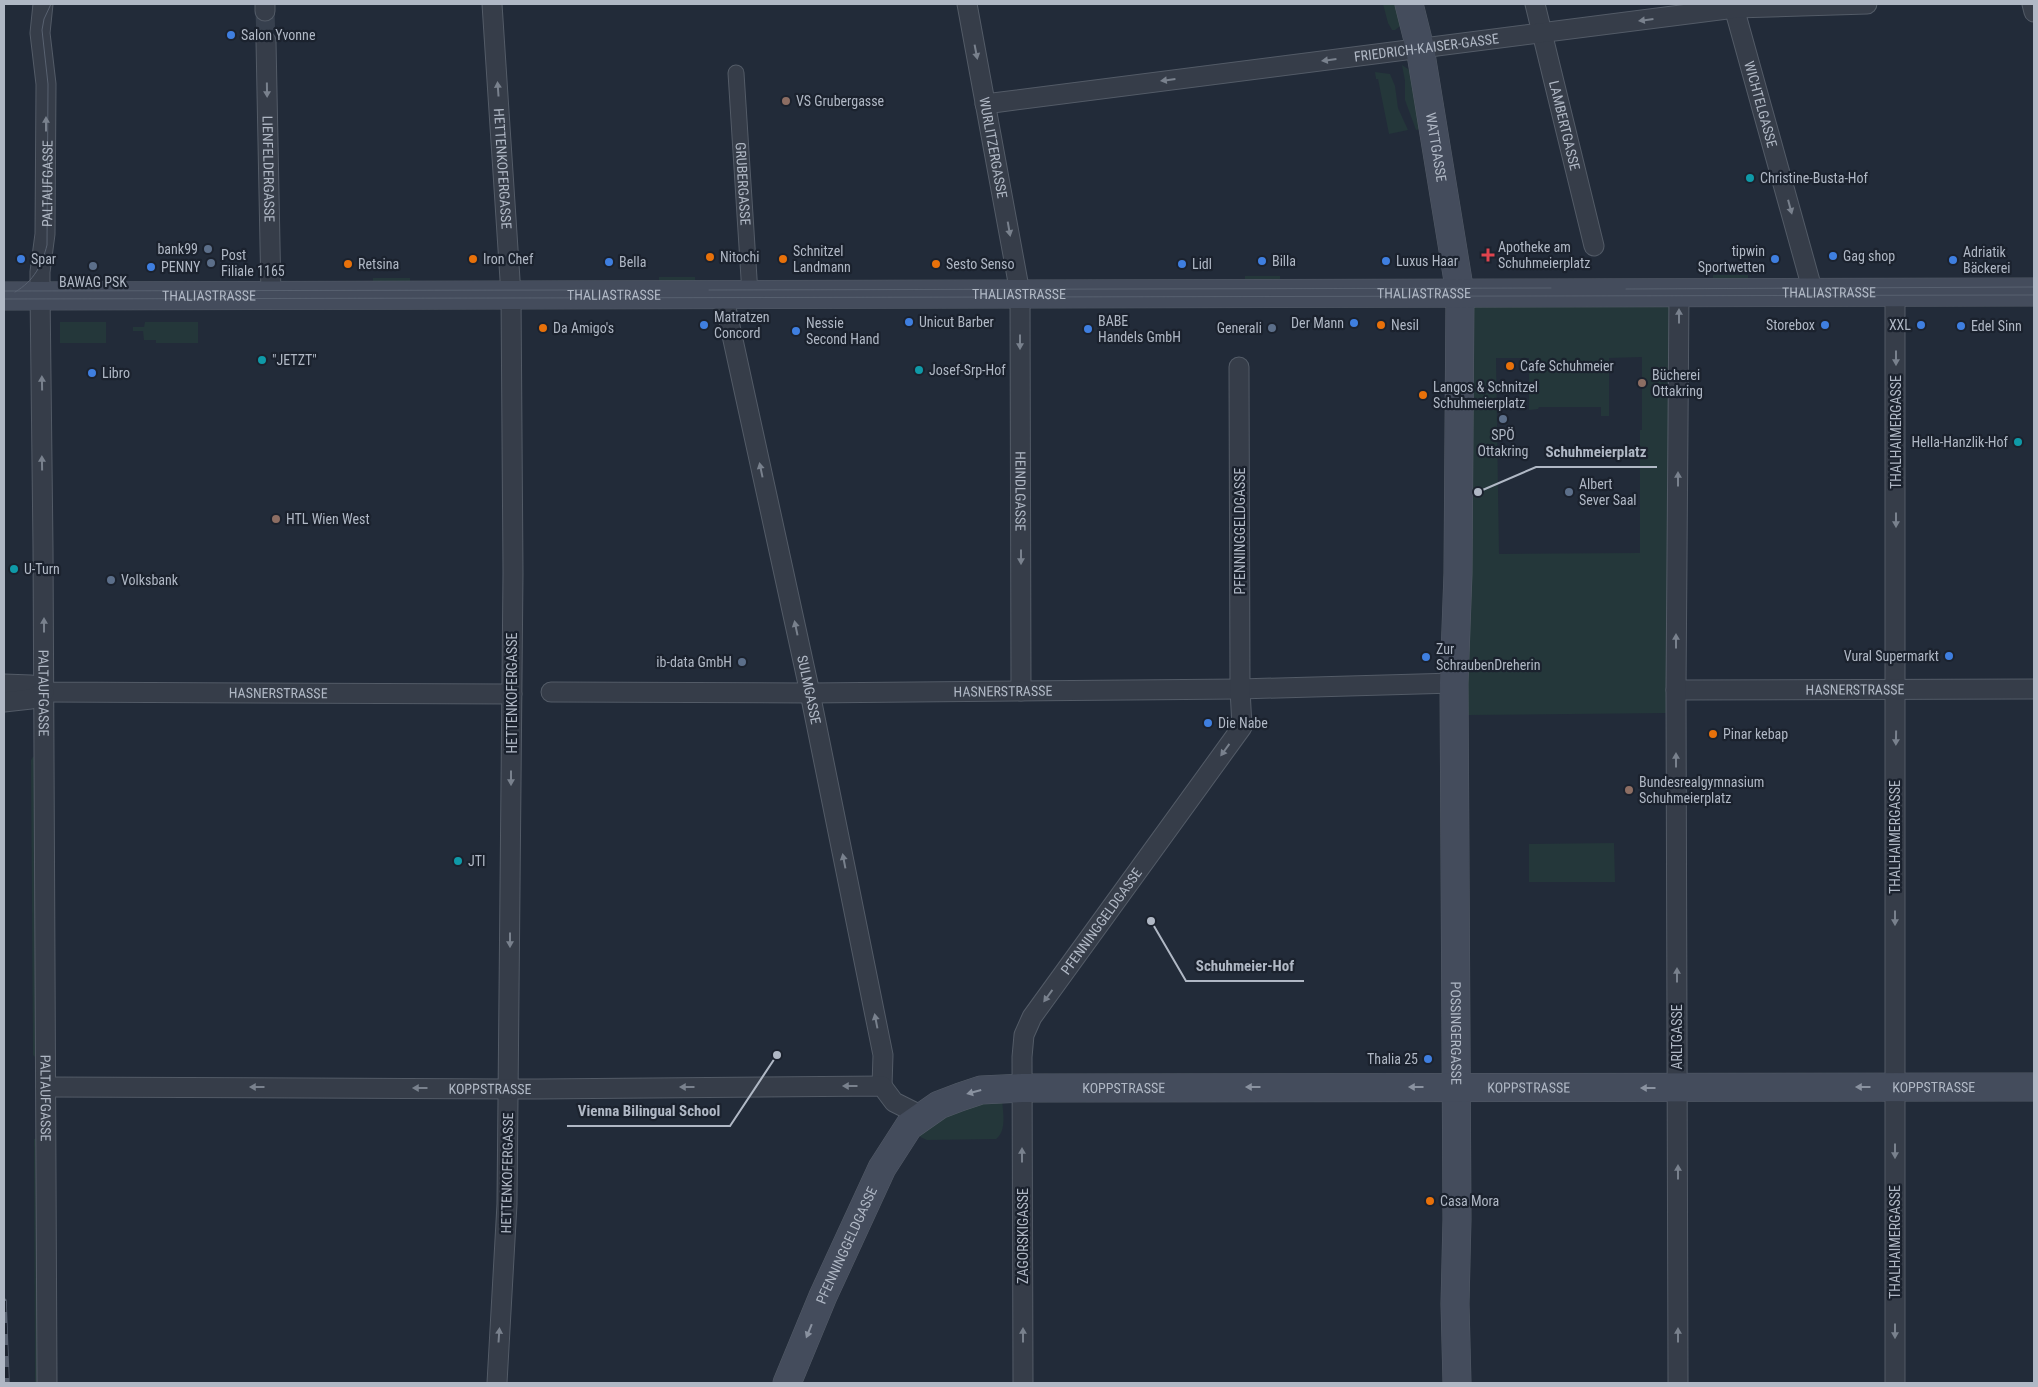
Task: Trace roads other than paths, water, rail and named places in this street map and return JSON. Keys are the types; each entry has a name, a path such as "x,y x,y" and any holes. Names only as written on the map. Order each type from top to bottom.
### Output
{"main road":[{"name":"WATTGASSE","path":"1409,4 1420,48 1460,293 1458,573 1454,684"},
{"name":"THALIASTRASSE","path":"4,296 2034,292"},
{"name":"POSSINGERGASSE","path":"1454,684 1457,1219 1455,1304 1457,1383"},
{"name":"KOPPSTRASSE","path":"1023,1088 2034,1087"},
{"name":"PFENNINGGELDGASSE","path":"788,1383 823,1296 882,1168 909,1126 940,1105 981,1090 1023,1088"}],"street":[{"name":"PALTAUFGASSE","path":"43,4 40,33 46,84 45,234 40,272 40,295 47,1383"},
{"name":"HETTENKOFERGASSE","path":"492,4 511,295 512,694 509,1088 506,1218 497,1383"},
{"name":"WURLITZERGASSE","path":"967,4 1020,293"},
{"name":"LAMBERTGASSE","path":"1535,4 1594,246"},
{"name":"FRIEDRICH-KAISER-GASSE","path":"986,104 1541,33 1734,6 1867,4"},
{"path":"2032,4 2034,12"},
{"name":"WICHTELGASSE","path":"1734,6 1813,292"},
{"name":"LIENFELDERGASSE","path":"266,41 271,295"},
{"name":"GRUBERGASSE","path":"736,73 750,294"},
{"name":"ARLTGASSE","path":"1678,1383 1676,690 1679,292"},
{"name":"THALHAIMERGASSE","path":"1895,292 1897,690 1894,1087 1895,1383"},
{"name":"HEINDLGASSE","path":"1020,293 1021,691"},
{"name":"SULMGASSE","path":"723,294 810,693 883,1055 882,1086"},
{"name":"PFENNINGGELDGASSE","path":"1023,1088 1022,1057 1024,1035 1032,1018 1242,727 1240,689 1239,367"},
{"name":"HASNERSTRASSE","path":"4,684 31,686 44,692 512,694"},
{"name":"HASNERSTRASSE","path":"551,692 810,693 1240,689 1454,684"},
{"name":"HASNERSTRASSE","path":"1676,690 2034,689"},
{"name":"HASNERSTRASSE","path":"4,702 31,700 44,692"},
{"path":"882,1086 894,1102 922,1116"},
{"name":"KOPPSTRASSE","path":"46,1087 509,1088 882,1086"},
{"name":"ZAGORSKIGASSE","path":"1022,1383 1023,1088"}],"tunnel":[{"path":"265,11 266,41"}],"tram line":[{"path":"15,292 32,278 43,259 47,245 48,84 42,30 44,19 51,4"},
{"path":"1626,289 2034,287"},
{"path":"709,290 1551,288"},
{"path":"4,291 591,290"},
{"path":"4,299 2034,295"}],"railway":[{"path":"4,1301 7,1383"}],"place":[{"name":"Salon Yvonne","path":"231,35"},
{"name":"VS Grubergasse","path":"786,101"},
{"name":"Christine-Busta-Hof","path":"1750,178"},
{"name":"bank99","path":"208,249"},
{"name":"Apotheke am Schuhmeierplatz","path":"1488,255"},
{"name":"Gag shop","path":"1833,256"},
{"name":"Nitochi","path":"710,257"},
{"name":"Spar","path":"21,259"},
{"name":"Iron Chef","path":"473,259"},
{"name":"Schnitzel Landmann","path":"783,259"},
{"name":"tipwin Sportwetten","path":"1775,259"},
{"name":"Adriatik Bäckerei","path":"1953,260"},
{"name":"Billa","path":"1262,261"},
{"name":"Luxus Haar","path":"1386,261"},
{"name":"Bella","path":"609,262"},
{"name":"Post Filiale 1165","path":"211,263"},
{"name":"Retsina","path":"348,264"},
{"name":"Sesto Senso","path":"936,264"},
{"name":"Lidl","path":"1182,264"},
{"name":"BAWAG PSK","path":"93,266"},
{"name":"PENNY","path":"151,267"},
{"name":"Unicut Barber","path":"909,322"},
{"name":"Der Mann","path":"1354,323"},
{"name":"Matratzen Concord","path":"704,325"},
{"name":"Nesil","path":"1381,325"},
{"name":"Storebox","path":"1825,325"},
{"name":"XXL","path":"1921,325"},
{"name":"Edel Sinn","path":"1961,326"},
{"name":"Da Amigo's","path":"543,328"},
{"name":"Generali","path":"1272,328"},
{"name":"BABE Handels GmbH","path":"1088,329"},
{"name":"Nessie Second Hand","path":"796,331"},
{"name":"\"JETZT\"","path":"262,360"},
{"name":"Cafe Schuhmeier","path":"1510,366"},
{"name":"Josef-Srp-Hof","path":"919,370"},
{"name":"Libro","path":"92,373"},
{"name":"Bücherei Ottakring","path":"1642,383"},
{"name":"Langos & Schnitzel Schuhmeierplatz","path":"1423,395"},
{"name":"SPÖ Ottakring","path":"1503,419"},
{"name":"Hella-Hanzlik-Hof","path":"2018,442"},
{"name":"Schuhmeierplatz","path":"1478,492"},
{"name":"Albert Sever Saal","path":"1569,492"},
{"name":"HTL Wien West","path":"276,519"},
{"name":"U-Turn","path":"14,569"},
{"name":"Volksbank","path":"111,580"},
{"name":"Vural Supermarkt","path":"1949,656"},
{"name":"Zur SchraubenDreherin","path":"1426,657"},
{"name":"ib-data GmbH","path":"742,662"},
{"name":"Die Nabe","path":"1208,723"},
{"name":"Pinar kebap","path":"1713,734"},
{"name":"Bundesrealgymnasium Schuhmeierplatz","path":"1629,790"},
{"name":"JTI","path":"458,861"},
{"name":"Schuhmeier-Hof","path":"1151,921"},
{"name":"Vienna Bilingual School","path":"777,1055"},
{"name":"Thalia 25","path":"1428,1059"},
{"name":"Casa Mora","path":"1430,1201"}]}
